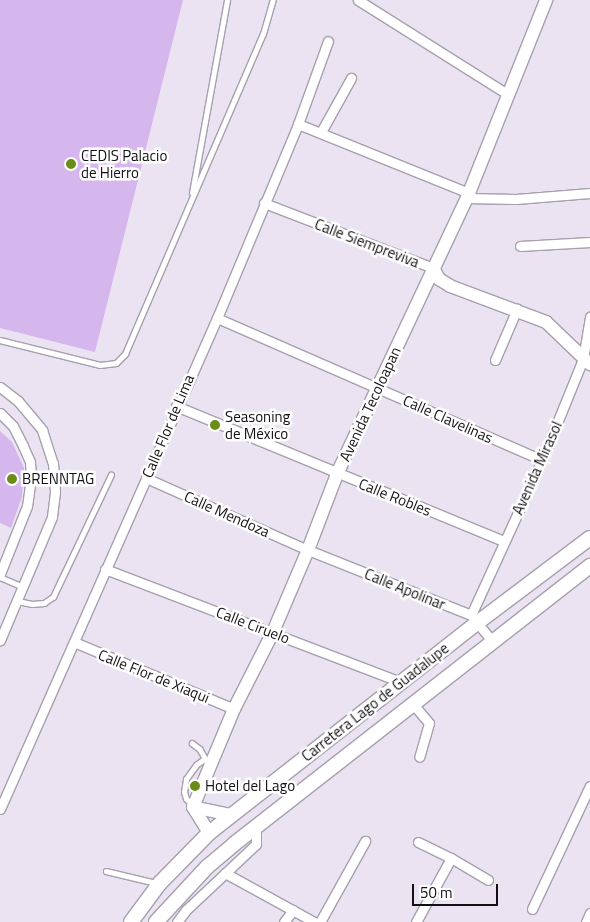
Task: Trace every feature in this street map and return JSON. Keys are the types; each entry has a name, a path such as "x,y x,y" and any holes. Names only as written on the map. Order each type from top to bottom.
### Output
{"main road":[{"name":"Carretera Lago de Guadalupe","path":"131,922 160,883 209,833 401,682 474,619 590,538"},
{"name":"Carretera Lago de Guadalupe","path":"156,922 207,867 492,641 590,566"}],"street":[{"path":"358,0 509,95"},
{"name":"Avenida Tecoloapan","path":"194,808 208,761 273,632 308,550 337,474 468,196 546,0"},
{"name":"Calle Flor de Lima","path":"0,809 176,406 217,318 298,124 328,41"},
{"path":"321,132 351,78"},
{"path":"298,124 321,132 468,196 516,199 590,193"},
{"name":"Calle Siempreviva","path":"264,204 433,268 439,279 450,286 517,309 546,322 586,362"},
{"path":"520,246 590,242"},
{"path":"494,360 517,309"},
{"name":"Avenida Mirasol","path":"474,619 504,541 586,362 590,317"},
{"name":"Calle Clavelinas","path":"217,318 542,460"},
{"path":"0,387 18,401 42,430 53,462 55,492 52,517 0,640"},
{"name":"Calle Robles","path":"176,406 337,474 504,541"},
{"path":"0,414 13,426 23,446 30,462 31,478 27,506 0,576"},
{"name":"Calle Mendoza","path":"146,478 308,550"},
{"name":"Calle Apolinar","path":"308,550 474,619 492,641"},
{"name":"Calle Ciruelo","path":"105,569 401,682"},
{"name":"Calle Flor de Xiaqui","path":"74,642 234,709"},
{"path":"413,704 429,723 419,757"},
{"path":"532,909 590,786"},
{"path":"194,808 231,815"},
{"path":"194,808 209,833"},
{"path":"177,922 186,910 256,844 256,832 253,830"},
{"path":"320,922 365,841"},
{"path":"418,842 449,862 488,880"},
{"path":"416,922 449,862"},
{"path":"225,873 314,922"},
{"path":"284,922 292,910"},
{"path":"586,922 590,913"}],"lane":[{"path":"190,202 227,0"},
{"path":"0,340 100,365 116,363 125,354 263,34 274,0"},
{"path":"18,601 32,604 44,603 53,597 111,475"},
{"path":"0,576 24,587"},
{"path":"192,743 200,749 208,761"},
{"path":"106,871 160,883"}],"building":[{"name":"CEDIS Palacio de Hierro","path":"0,0 183,0 95,352 0,328"},
{"name":"BRENNTAG","path":"0,431 12,442 24,468 22,497 11,528 0,523"}],"place":[{"name":"CEDIS Palacio de Hierro","path":"71,164"},
{"name":"Seasoning de México","path":"215,425"},
{"name":"BRENNTAG","path":"12,479"},
{"name":"Hotel del Lago","path":"195,786"}]}
